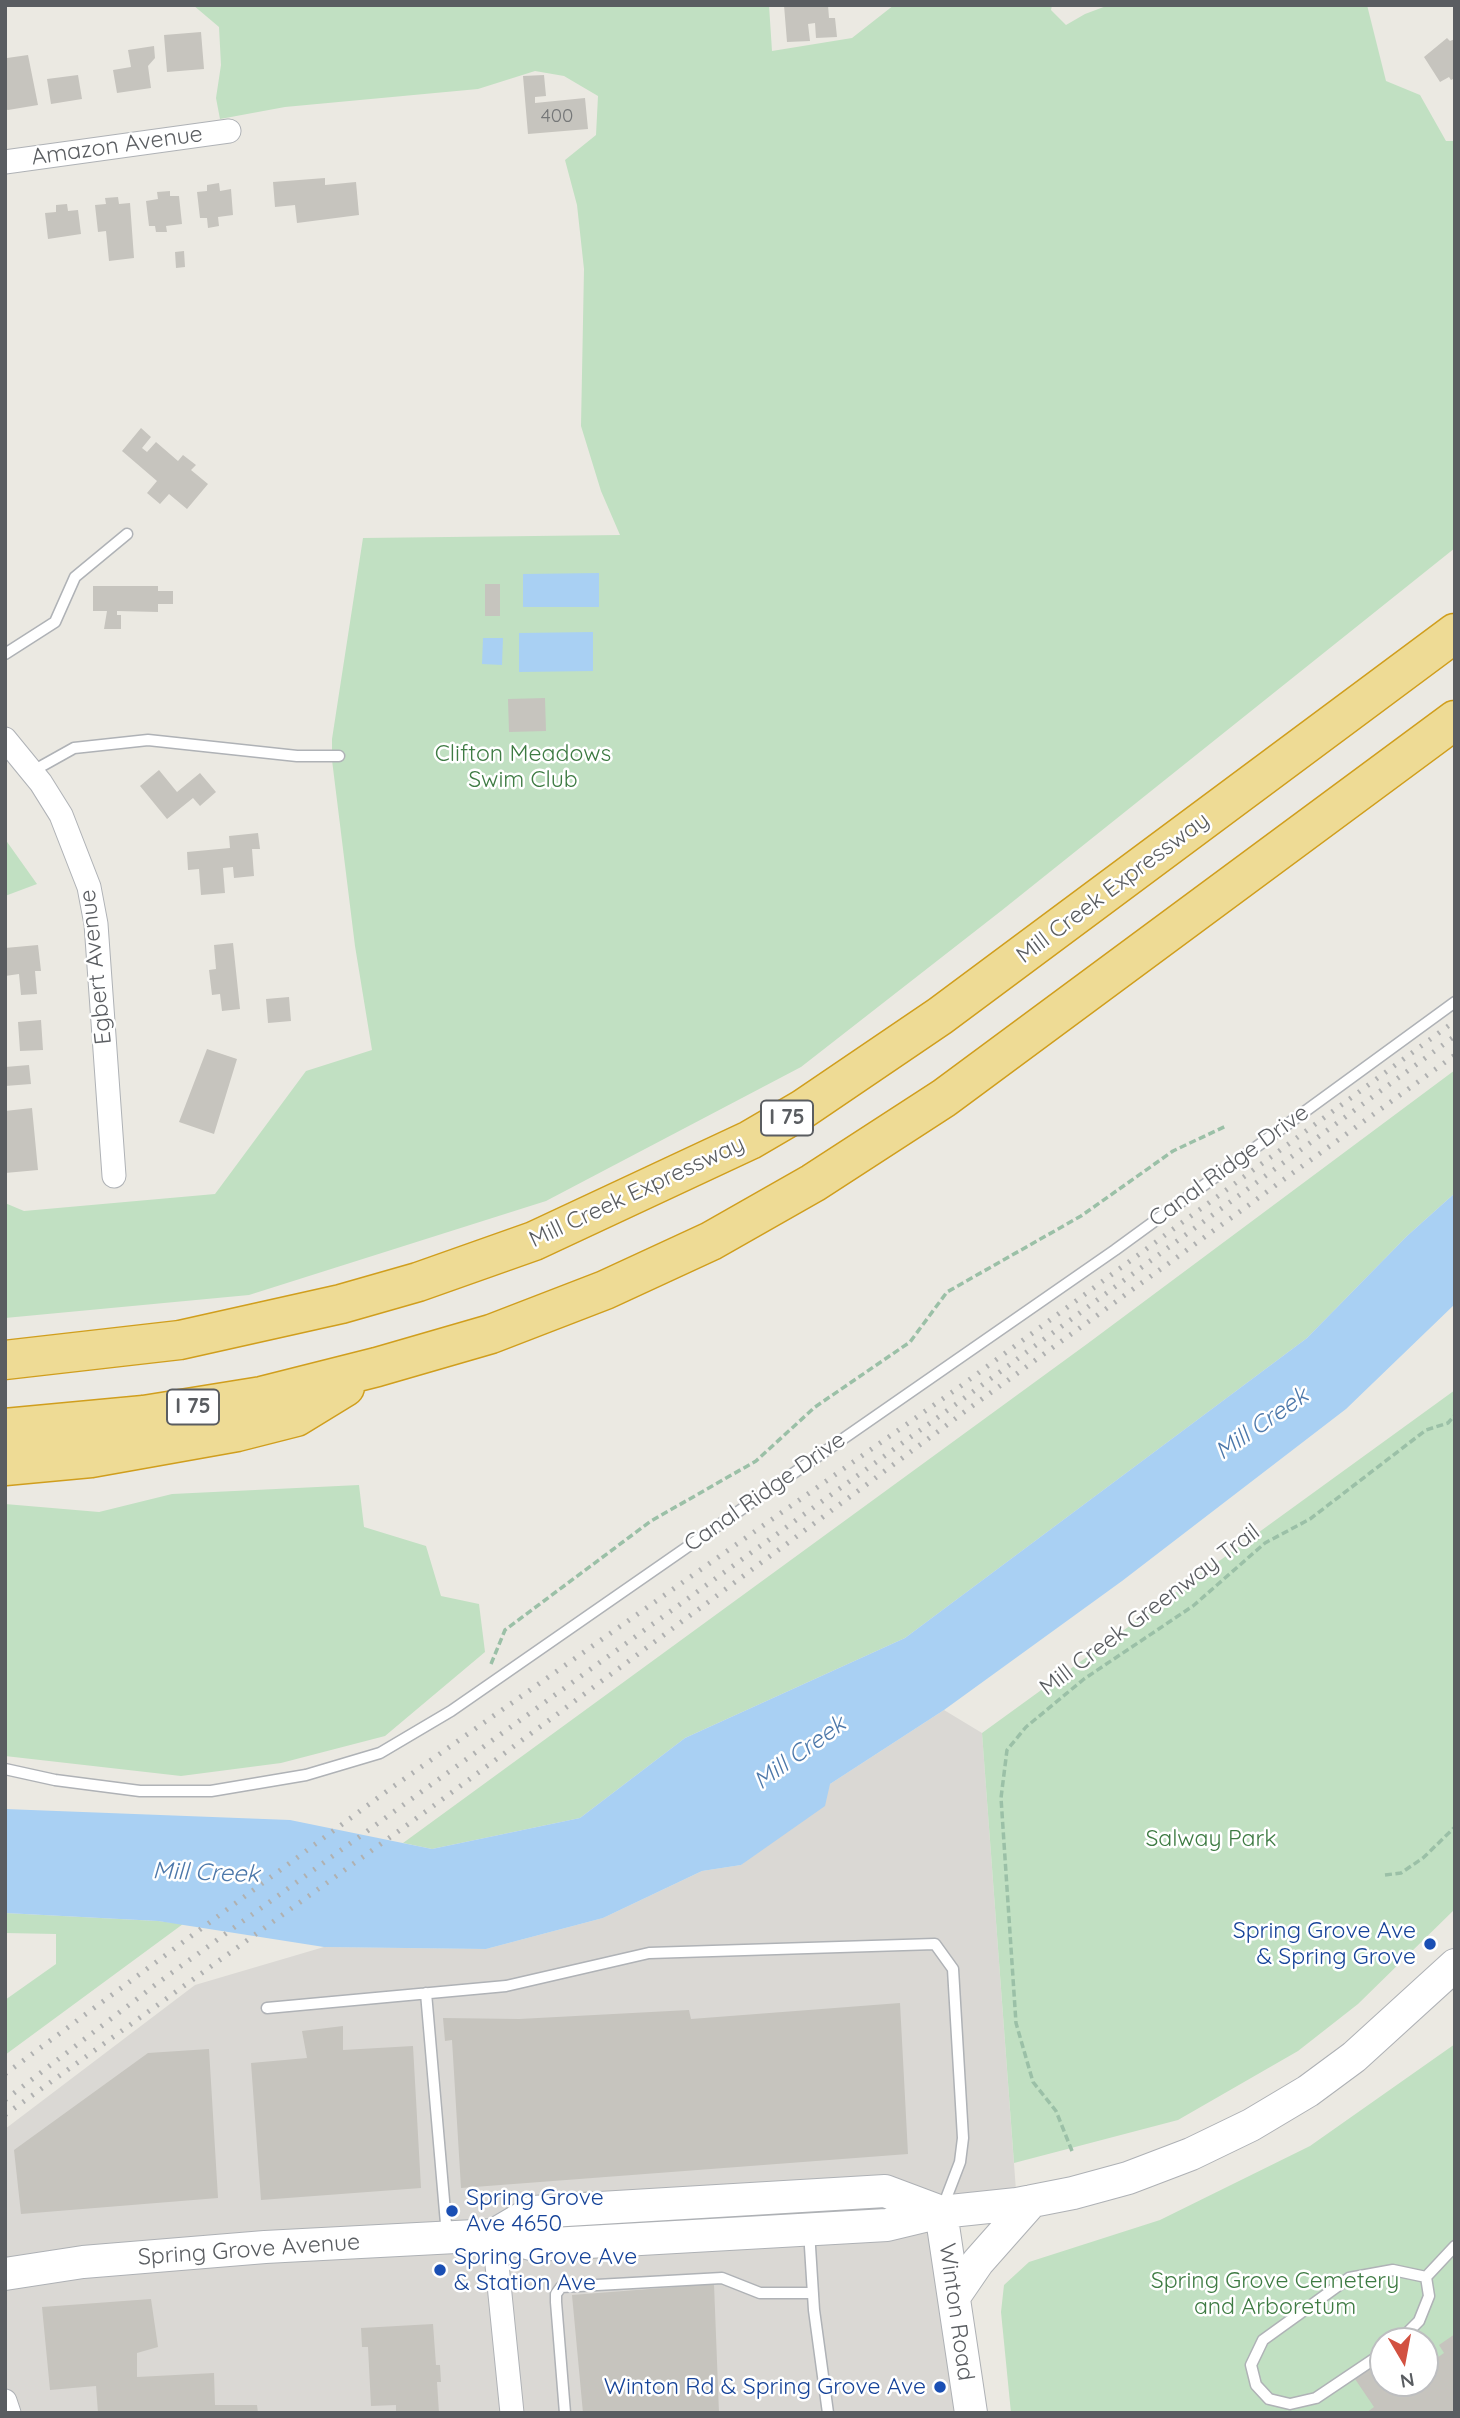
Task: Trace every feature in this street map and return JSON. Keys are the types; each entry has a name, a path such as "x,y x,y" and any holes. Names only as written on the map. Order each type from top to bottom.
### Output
{"highway":[{"name":"Mill Creek Expressway","path":"5,1360 180,1340 341,1304 418,1282 534,1241 750,1140 803,1109 940,1016 1455,633"},
{"name":"I 75","path":"5,1428 119,1418 262,1396 377,1367 491,1334 605,1290 711,1241 813,1183 944,1098 1455,720"},
{"path":"5,1466 104,1456 237,1432 296,1417 377,1367"}],"main road":[{"name":"Spring Grove Avenue","path":"5,2274 83,2262 206,2250 494,2235 535,2245 887,2225 941,2212 1032,2201 1128,2178 1191,2154 1251,2125 1308,2091 1354,2057 1455,1965"},
{"name":"Spring Grove Avenue","path":"494,2235 533,2212 885,2191 941,2212"},
{"path":"954,2297 978,2262 1032,2201"},
{"name":"Winton Road","path":"941,2212 971,2413"}],"street":[{"name":"Amazon Avenue","path":"5,162 229,131"},
{"name":"Egbert Avenue","path":"5,739 32,772 61,816 89,887 96,925 114,1176"},
{"path":"494,2235 512,2413"},
{"path":"5,2401 9,2413"}],"lane":[{"path":"5,654 55,621 75,577 127,534"},
{"path":"32,772 74,748 148,740 297,756 339,756"},
{"name":"Canal Ridge Drive","path":"5,1769 55,1780 140,1791 212,1791 266,1784 380,1753 485,1687 1115,1250 1455,1002"},
{"path":"267,2008 506,1986 649,1953 935,1944 953,1969 963,2138 960,2162 941,2212"},
{"path":"425,1993 447,2237"},
{"path":"808,2230 828,2413"},
{"path":"1426,2277 1455,2246"},
{"path":"1369,2362 1316,2398 1290,2404 1269,2399 1256,2385 1251,2365 1263,2340 1349,2278 1393,2270 1426,2277"},
{"path":"1413,2327 1419,2321 1429,2296 1426,2277"},
{"path":"565,2413 556,2294 561,2287 722,2278 760,2293 813,2293"}],"path":[{"path":"485,1687 493,1656 505,1630 651,1521 756,1461 815,1407 910,1342 947,1292 1081,1216 1173,1151 1226,1126"},
{"name":"Mill Creek Greenway Trail","path":"1072,2151 1056,2111 1033,2082 1016,2023 1001,1798 1007,1750 1026,1727 1084,1679 1193,1606 1265,1544 1310,1519 1426,1430 1448,1423 1455,1415"},
{"path":"1385,1875 1401,1873 1423,1858 1455,1827"}],"shaded area":[{"path":"944,1710 982,1733 1017,2204 941,2212 971,2413 5,2413 5,2129 195,1985 324,1947 486,1949 603,1918 702,1871 741,1865 830,1784"}],"green space":[{"name":"Clifton Meadows Swim Club","path":"193,5 769,5 772,51 852,38 894,5 1052,5 1051,10 1066,25 1109,5 1367,5 1386,81 1420,95 1446,141 1455,141 1455,548 1001,911 801,1067 546,1201 249,1295 5,1318 5,1203 24,1211 215,1194 306,1071 372,1050 355,946 332,760 332,739 363,538 620,535 601,491 581,426 584,269 577,205 565,160 596,135 598,96 564,76 535,71 478,89 285,107 220,119 216,98 221,65 219,27"},
{"path":"5,839 37,884 5,896"},
{"path":"1455,1070 1455,1193 1407,1236 1307,1338 905,1638 685,1738 580,1818 432,1849 403,1843 1087,1344"},
{"name":"Salway Park","path":"1455,1390 1455,1909 1358,2004 1298,2051 1178,2120 1014,2163 982,1733"},
{"path":"359,1485 364,1527 426,1546 441,1596 479,1604 485,1652 385,1736 281,1763 181,1776 5,1756 5,1504 99,1512 172,1494"},
{"path":"5,1913 183,1924 5,2055 5,2000 56,1964 56,1934 5,1933"},
{"name":"Spring Grove Cemetery and Arboretum","path":"1455,2044 1455,2413 1011,2413 1001,2312 1004,2285 1029,2262 1160,2220 1310,2146"}],"water":[{"path":"599,573 599,607 523,607 523,574"},
{"path":"593,632 593,671 519,672 519,633"},
{"path":"483,638 503,638 502,665 482,664"},
{"name":"Mill Creek","path":"1455,1193 1455,1304 1346,1409 1122,1581 944,1710 830,1784 825,1806 741,1865 702,1871 603,1918 486,1949 324,1947 158,1921 5,1913 5,1809 290,1820 432,1849 580,1818 685,1738 905,1638 1307,1338 1407,1236"}],"building":[{"path":"784,5 828,5 829,18 835,18 837,37 816,38 815,23 808,24 810,41 787,42"},
{"path":"201,32 204,69 167,72 164,35"},
{"path":"1447,38 1450,41 1455,39 1455,78 1451,80 1449,77 1440,82 1424,57"},
{"path":"154,46 155,58 148,66 151,88 117,93 113,70 131,67 128,50"},
{"path":"28,55 38,105 5,109 7,58"},
{"path":"78,75 82,99 51,104 47,79"},
{"path":"544,75 546,96 535,97 535,103 585,98 588,129 528,134 523,76"},
{"path":"325,178 325,185 356,182 359,215 297,223 295,205 275,207 273,182"},
{"path":"219,183 220,191 231,189 233,215 218,217 219,226 208,228 207,218 200,218 197,192 207,191 207,185"},
{"path":"170,191 170,196 179,196 182,224 166,226 167,232 156,232 155,226 149,226 146,201 158,199 157,192"},
{"path":"118,197 119,204 130,203 134,258 109,261 106,231 98,232 95,205 106,204 105,198"},
{"path":"67,204 68,211 78,210 81,234 48,239 45,213 56,212 56,205"},
{"path":"184,251 185,267 176,268 175,252"},
{"path":"141,428 151,437 142,448 147,452 156,442 178,461 183,455 196,465 191,470 208,484 187,509 169,494 160,504 147,493 157,481 122,451"},
{"path":"485,584 500,584 500,616 485,616"},
{"path":"93,586 158,586 158,591 173,591 173,604 158,604 158,612 117,611 117,615 121,615 121,629 104,629 107,611 93,611"},
{"path":"545,698 546,731 509,732 508,699"},
{"path":"159,770 177,792 200,773 216,792 200,806 193,798 167,819 140,786"},
{"path":"258,833 260,849 252,849 254,876 234,878 233,867 223,868 225,893 201,895 199,869 188,870 187,852 230,848 229,836"},
{"path":"233,943 240,1009 222,1011 220,994 212,995 209,970 216,969 214,945"},
{"path":"38,945 41,971 35,971 37,994 21,995 19,974 5,976 5,948"},
{"path":"289,997 291,1021 268,1023 266,999"},
{"path":"41,1020 43,1050 20,1051 18,1022"},
{"path":"207,1049 237,1059 214,1134 179,1122"},
{"path":"29,1065 31,1084 5,1086 5,1067"},
{"path":"32,1108 38,1170 5,1173 5,1111"},
{"path":"900,2003 908,2154 461,2188 452,2040 445,2041 443,2018 519,2019 689,2010 691,2019"},
{"path":"343,2026 343,2050 413,2046 421,2188 261,2200 251,2063 307,2058 302,2031"},
{"path":"209,2049 218,2198 21,2214 14,2150 148,2053"},
{"path":"714,2284 719,2413 583,2413 572,2295"},
{"path":"151,2299 158,2347 137,2353 137,2377 214,2373 215,2405 257,2405 258,2413 98,2413 96,2386 50,2390 42,2307"},
{"path":"433,2324 436,2365 440,2365 441,2382 437,2382 439,2413 396,2413 396,2405 371,2406 368,2347 362,2347 361,2328"},
{"path":"1455,2334 1455,2413 1366,2413 1374,2407 1353,2376 1369,2366 1369,2397 1439,2397 1439,2356 1444,2353 1439,2345"}],"railway":[{"path":"5,2074 387,1791 958,1388 1455,1021"},
{"path":"5,2100 159,1982 959,1402 1455,1036"},
{"path":"5,2115 432,1807 971,1407 1455,1055"}],"place":[{"name":"Spring Grove Ave & Spring Grove","path":"1430,1944"},
{"name":"Spring Grove Ave 4650","path":"452,2211"},
{"name":"Spring Grove Ave & Station Ave","path":"440,2270"},
{"name":"Winton Rd & Spring Grove Ave","path":"940,2387"}]}
